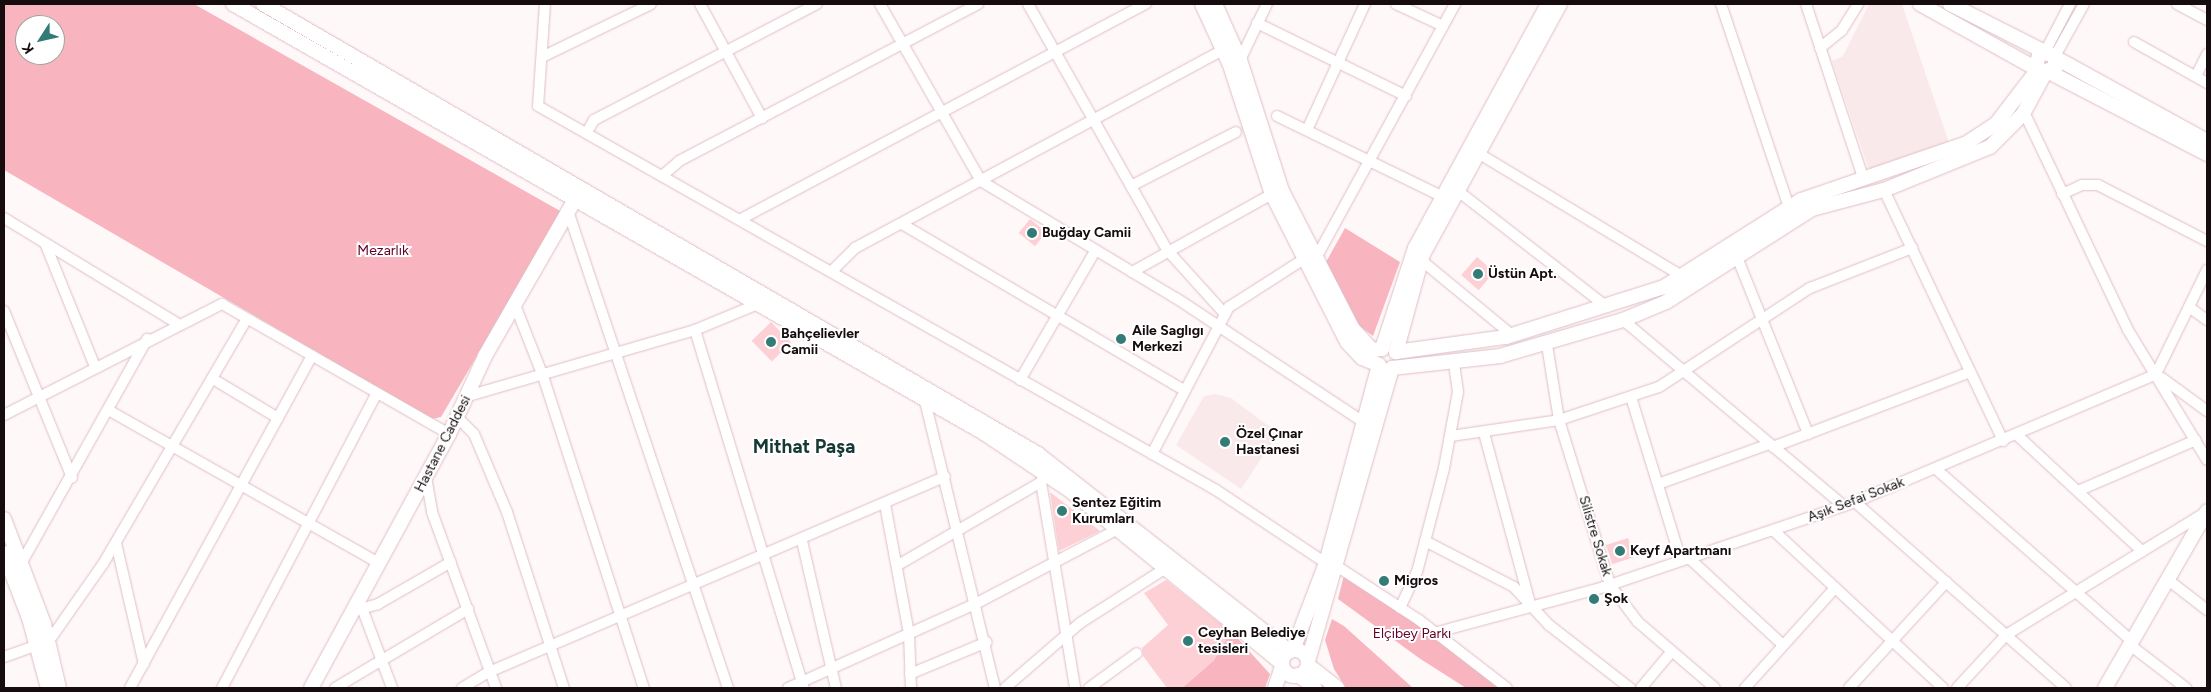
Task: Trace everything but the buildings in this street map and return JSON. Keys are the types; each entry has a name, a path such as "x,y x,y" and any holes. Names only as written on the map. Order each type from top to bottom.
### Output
{"street":[{"path":"233,4 557,192 571,206 758,304 924,397 1118,529 1166,568 1286,658"},
{"path":"263,4 563,176 1038,454 1286,658 1315,688"},
{"path":"545,4 538,106 741,219 1152,454 1400,608 1507,688"},
{"path":"542,57 651,4"},
{"path":"700,4 762,118"},
{"path":"587,132 594,120 817,4"},
{"path":"880,4 981,181 1218,325 1365,423"},
{"path":"662,176 680,161 978,4"},
{"path":"1028,4 1055,51 1091,122 1131,186 1168,251 1225,314"},
{"path":"741,219 1146,4"},
{"path":"1202,4 1223,50 1272,194 1359,338 1370,349 1396,352 1512,336 1607,307 1682,276 1789,207 1864,178 1965,144 1983,133 2042,70"},
{"path":"1215,4 1240,60 1282,190 1310,259 1348,342 1362,358 1386,366 1454,363 1547,344 1624,320 1666,302 1812,209 1884,190 1990,147 2024,112 2070,4"},
{"path":"1240,60 1267,4"},
{"path":"1307,130 1365,4"},
{"path":"1396,4 1443,26"},
{"path":"1152,454 1225,314 1310,259 1372,160 1455,4"},
{"path":"1386,366 1398,362 1396,352 1421,260 1478,153 1550,4"},
{"path":"1299,673 1332,565 1386,366 1382,349 1415,248 1550,4"},
{"path":"1721,4 1789,207"},
{"path":"1806,4 1864,178"},
{"path":"1820,48 1842,30 1858,4"},
{"path":"1920,4 2042,70 2207,154"},
{"path":"1950,4 2050,54 2207,141"},
{"path":"2042,70 2036,57 2050,54 2084,4"},
{"path":"2177,4 2207,18"},
{"path":"1258,23 1406,96"},
{"path":"2134,42 2207,83"},
{"path":"832,271 855,248 1223,50"},
{"path":"2196,76 2207,54"},
{"path":"2024,112 2128,330 2207,460"},
{"path":"1277,116 1372,160 1443,197"},
{"path":"1131,186 1236,132"},
{"path":"505,163 500,152 513,147"},
{"path":"1478,153 1682,276"},
{"path":"557,192 565,186 563,176"},
{"path":"2062,194 2082,185 2098,185 2207,241"},
{"path":"1884,190 2003,441"},
{"path":"1458,191 1607,307"},
{"path":"1132,272 1272,194"},
{"path":"571,206 616,354 728,688"},
{"name":"Hastane Caddesi","path":"311,688 359,609 380,564 515,305 571,206"},
{"path":"4,218 177,324"},
{"path":"902,224 1184,390"},
{"path":"46,243 95,367"},
{"path":"1450,436 1484,433 1559,420 1631,398 1683,374 1810,288 1912,248"},
{"path":"1020,380 1096,251"},
{"path":"1737,257 1808,434"},
{"path":"1421,260 1512,336"},
{"path":"2156,374 2207,270"},
{"path":"4,415 147,339 222,304 376,395 449,434"},
{"path":"468,396 543,376 695,330 758,304"},
{"path":"515,305 543,376 644,688"},
{"path":"2189,307 2207,320"},
{"path":"4,311 72,478"},
{"path":"4,657 43,643 116,543 248,319"},
{"path":"1624,320 1683,374 1844,506"},
{"path":"695,330 762,558 803,685"},
{"path":"22,562 110,411 147,339"},
{"name":"Silistre Sokak","path":"1547,344 1559,420 1610,585 1638,622 1715,688"},
{"path":"130,688 312,356"},
{"path":"1400,608 1425,541 1450,436 1458,392 1454,363"},
{"path":"1275,688 1286,658 1332,565 1365,423 1386,366"},
{"path":"1658,484 1808,434 1970,372"},
{"path":"2156,374 2207,411"},
{"name":"Aşık Sefai Sokak","path":"1434,633 1610,585 1844,506 2003,441 2156,374"},
{"path":"213,379 278,418"},
{"path":"222,688 376,395"},
{"path":"924,397 960,533 995,688"},
{"path":"1631,398 1658,484 1685,560 1783,646"},
{"path":"110,411 242,484 380,564"},
{"path":"457,417 474,434 507,512 564,688"},
{"path":"1484,433 1531,607"},
{"path":"2017,435 2080,490 2142,551"},
{"path":"2080,490 2196,440"},
{"path":"1936,469 2078,589 2131,643 2186,688"},
{"path":"426,477 432,512 496,688"},
{"path":"462,688 490,672 622,616 694,588 945,477"},
{"path":"898,565 960,533 1043,478"},
{"path":"1043,478 1075,688"},
{"path":"1855,502 2066,688"},
{"path":"885,504 898,565 909,634 911,688"},
{"path":"1957,688 2006,635 2078,589 2207,512"},
{"path":"2105,688 2207,512"},
{"path":"4,519 22,562 43,643 48,688"},
{"path":"788,688 803,685 831,669 1056,565 1118,529"},
{"path":"1773,530 1943,688"},
{"path":"802,541 836,688"},
{"path":"1425,541 1514,587 1531,607 1630,688"},
{"path":"116,543 144,664"},
{"path":"4,557 43,643 59,688"},
{"path":"392,688 359,609 378,604 451,562"},
{"path":"1005,688 1066,634 1166,568"},
{"path":"2167,579 2207,610"},
{"path":"1849,688 1946,582"},
{"path":"1745,688 1835,588"},
{"path":"335,688 381,663 468,609"},
{"path":"910,674 986,642"},
{"path":"1286,658 1300,651 1299,673"},
{"path":"1641,688 1672,651"},
{"path":"1089,688 1136,653"},
{"path":"1299,673 1337,688"}],"shaded area":[{"path":"1869,4 1902,4 1949,143 1869,170 1832,61 1843,56"},
{"name":"Özel Çınar Hastanesi","path":"1215,394 1231,398 1274,430 1275,438 1241,489 1176,445 1204,396"}],"green space":[{"name":"Mezarlık","path":"4,4 194,4 562,212 441,417 432,419 4,170"},
{"path":"1345,228 1400,262 1373,336 1358,325 1326,262"},
{"name":"Elçibey Parkı","path":"1349,574 1507,688 1466,688 1419,658 1338,599 1344,575"},
{"path":"1332,619 1344,626 1413,688 1346,688 1334,669 1325,640"},
{"path":"1231,631 1270,674 1265,688 1182,688 1214,660"}],"place":[{"name":"Buğday Camii","path":"1032,233"},
{"name":"Üstün Apt.","path":"1478,274"},
{"name":"Aile Saglıgı Merkezi","path":"1121,339"},
{"name":"Bahçelievler Camii","path":"771,342"},
{"name":"Özel Çınar Hastanesi","path":"1225,442"},
{"name":"Sentez Eğitim Kurumları","path":"1062,511"},
{"name":"Keyf Apartmanı","path":"1620,551"},
{"name":"Migros","path":"1384,581"},
{"name":"Şok","path":"1594,599"},
{"name":"Ceyhan Belediye tesisleri","path":"1188,641"}],"district":[{"name":"Mithat Paşa","path":"804,447"}]}
